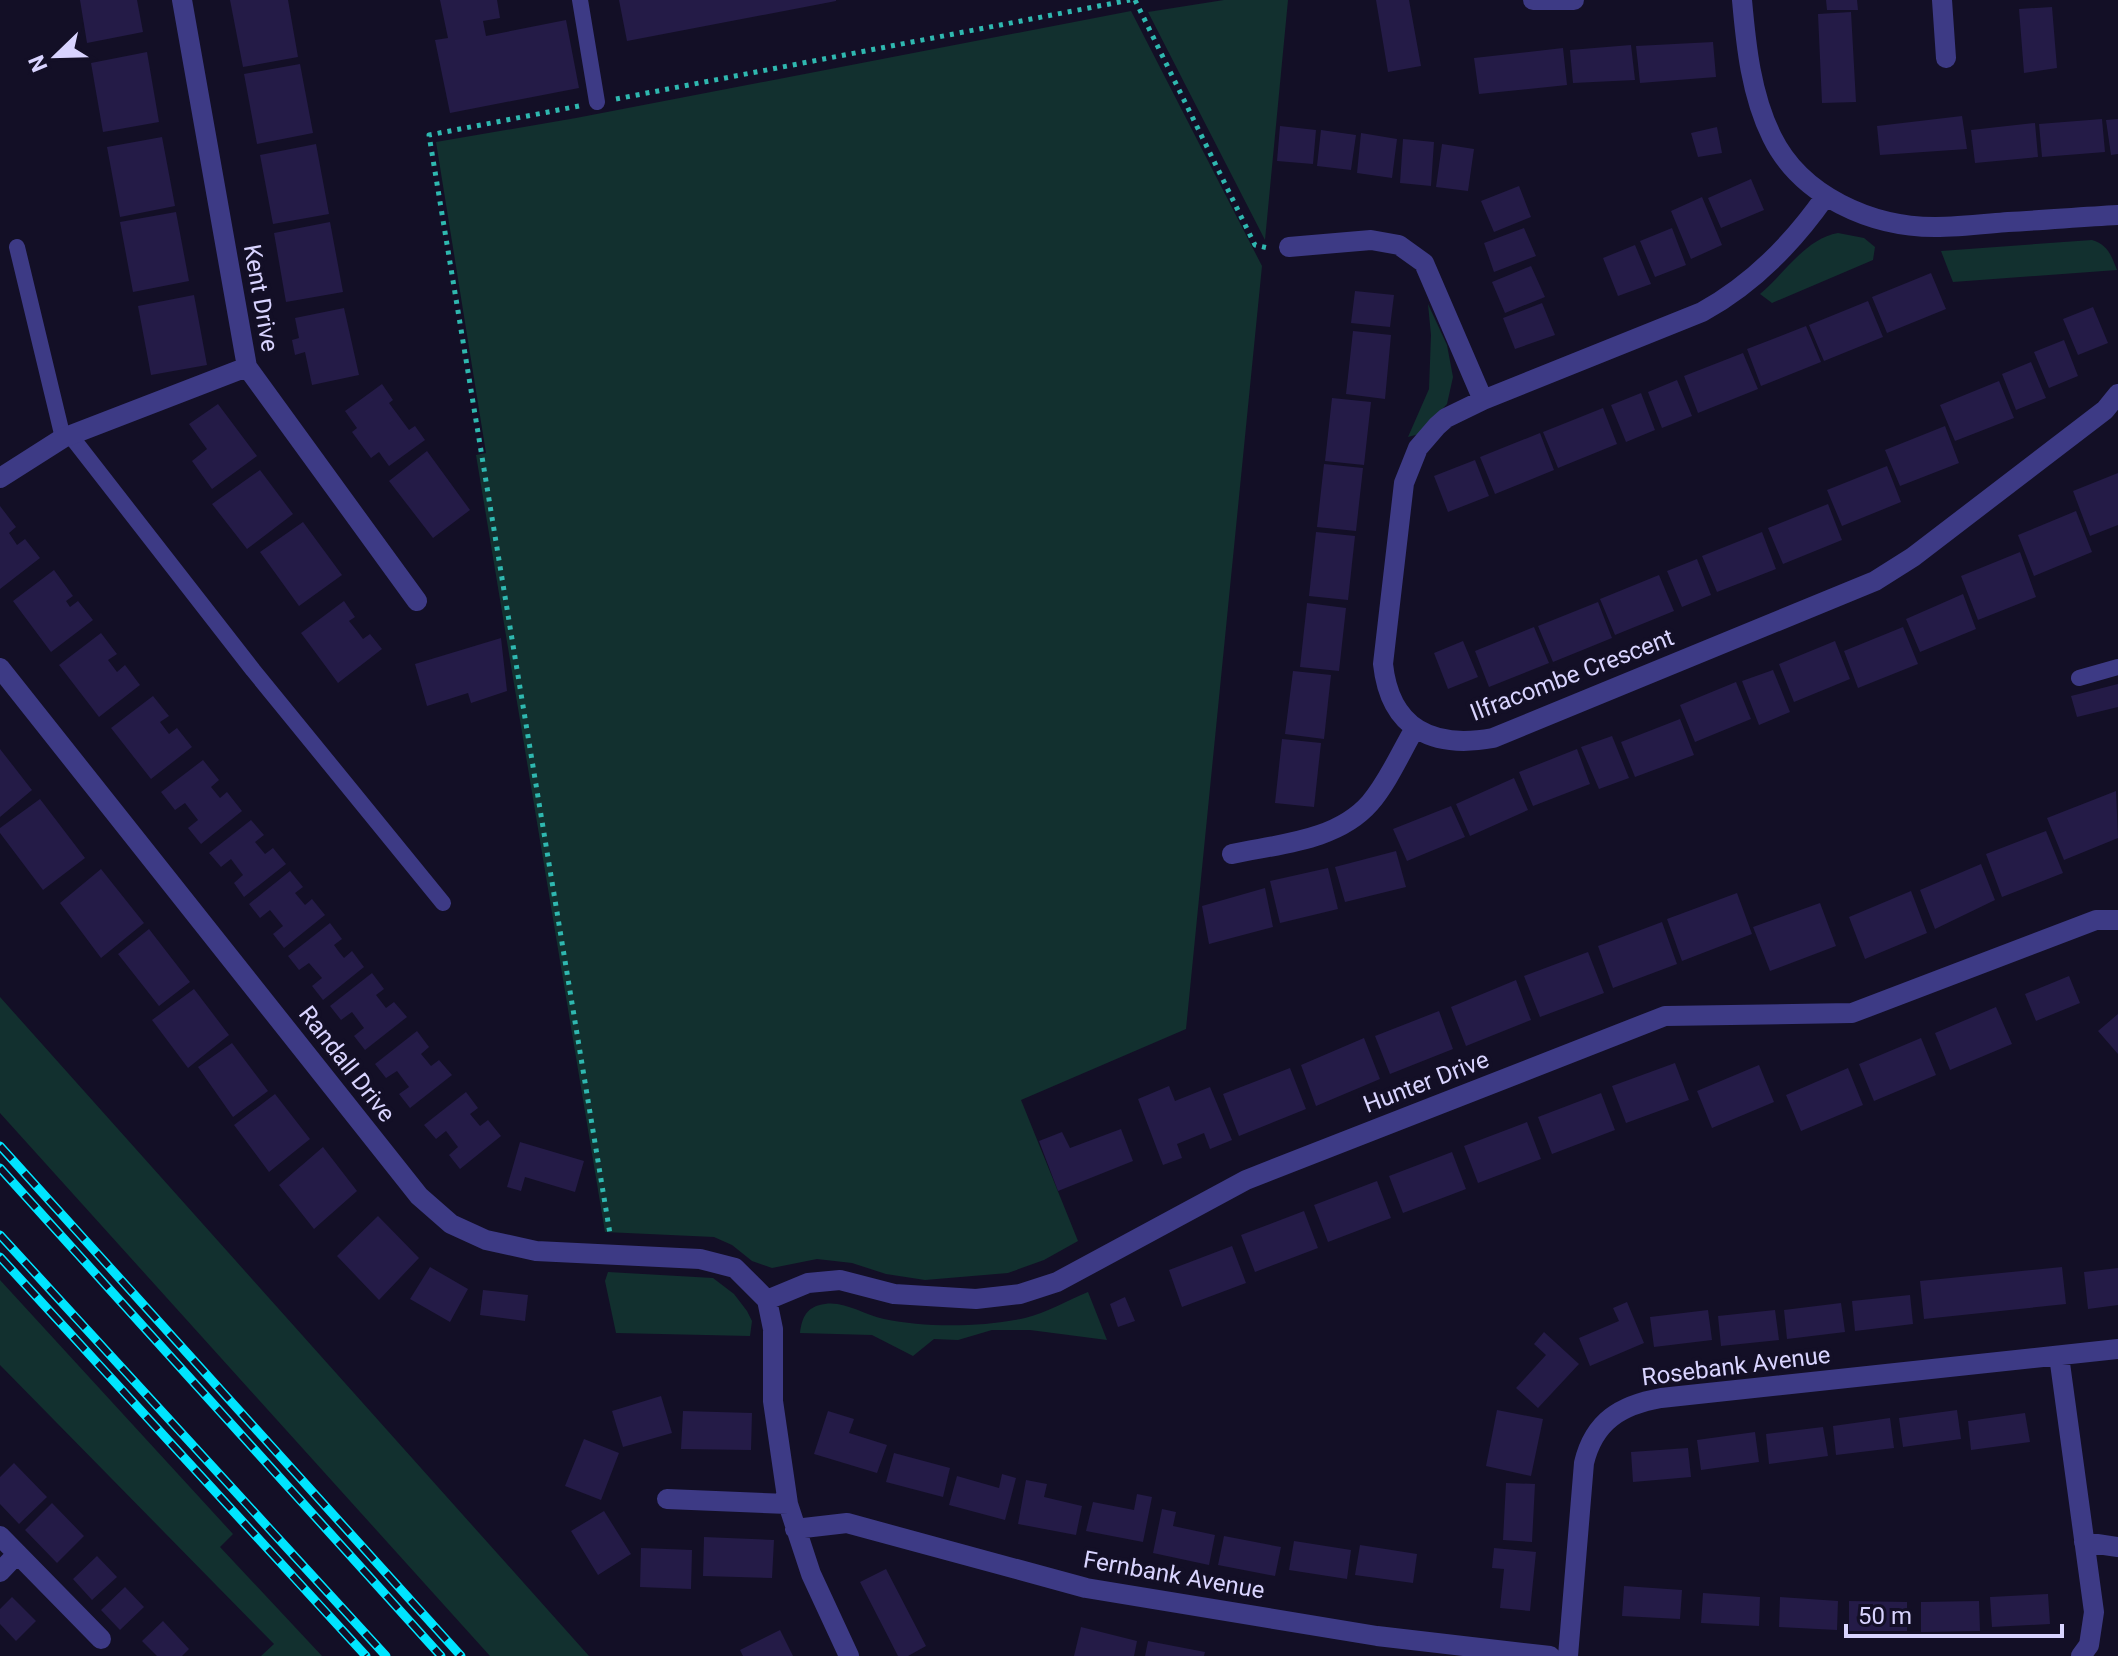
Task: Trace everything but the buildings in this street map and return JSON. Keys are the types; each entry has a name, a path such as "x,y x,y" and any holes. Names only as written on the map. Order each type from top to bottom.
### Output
{"street":[{"name":"Kent Drive","path":"182,0 247,367 417,601"},
{"path":"1533,0 1574,0"},
{"path":"1742,0 1747,50 1772,139 1791,166 1825,197 1877,219 1932,227 2118,215"},
{"path":"1942,0 1946,58"},
{"path":"1232,854 1321,834 1348,823 1371,802 1415,728 1402,715 1391,696 1383,664 1404,483 1418,448 1437,426 1446,418 1483,400 1702,312 1730,296 1758,274 1802,229 1825,197"},
{"path":"1289,247 1371,240 1399,245 1424,263 1483,400"},
{"path":"0,478 66,436 247,367"},
{"name":"Ilfracombe Crescent","path":"1415,728 1427,736 1454,743 1493,738 1875,581 1913,557 2105,410 2118,394"},
{"name":"Randall Drive","path":"0,668 419,1196 451,1224 486,1240 536,1251 700,1259 735,1268 767,1300"},
{"name":"Hunter Drive","path":"767,1300 808,1283 840,1280 894,1294 976,1299 1020,1294 1057,1282 1246,1180 1665,1016 1852,1013 2096,920 2118,920"},
{"path":"767,1300 773,1329 773,1401 788,1504 811,1574 849,1656"},
{"name":"Rosebank Avenue","path":"1568,1656 1584,1463 1588,1446 1618,1411 1640,1401 1661,1398 2118,1349"},
{"path":"2059,1356 2094,1612 2089,1645 2081,1656"},
{"path":"667,1499 788,1504"},
{"name":"Fernbank Avenue","path":"795,1529 847,1523 1086,1588 1377,1636 1550,1656"},
{"path":"0,1536 101,1639"},
{"path":"2084,1542 2118,1547"},
{"path":"0,1572 17,1554"}],"lane":[{"path":"580,0 597,102"},
{"path":"17,247 66,436 443,903"},
{"path":"2079,678 2118,667"}],"path":[{"path":"614,1254 429,135 1132,0 1255,245 1264,249 1289,247"}],"green space":[{"path":"1224,0 1288,0 1265,240 1148,12"},
{"path":"1131,11 1262,266 1186,1029 1021,1100 1078,1241 1044,1260 1008,1273 925,1280 886,1274 852,1263 817,1259 772,1268 752,1261 732,1245 714,1237 605,1232 476,455 486,453 436,142"},
{"path":"1838,233 1864,238 1875,247 1873,260 1772,303 1760,294 1805,249 1826,236"},
{"path":"2092,240 2111,255 2117,270 1953,282 1941,251"},
{"path":"1428,304 1447,345 1453,377 1447,404 1419,434 1408,437 1429,389 1431,335"},
{"path":"0,997 589,1656 490,1656 0,1113"},
{"path":"608,1272 713,1278 734,1294 747,1311 752,1321 750,1336 616,1333 605,1281"},
{"path":"0,1280 233,1534 220,1547 322,1656 261,1656 274,1644 0,1365"},
{"path":"1088,1292 1107,1340 1030,1330 992,1330 958,1340 934,1339 913,1356 872,1335 800,1333 806,1313 825,1304 840,1305 900,1322 973,1325 1033,1316"}],"railway":[{"path":"0,1146 461,1656"},
{"path":"0,1168 441,1656"},
{"path":"0,1235 386,1656"},
{"path":"0,1257 366,1656"}]}
